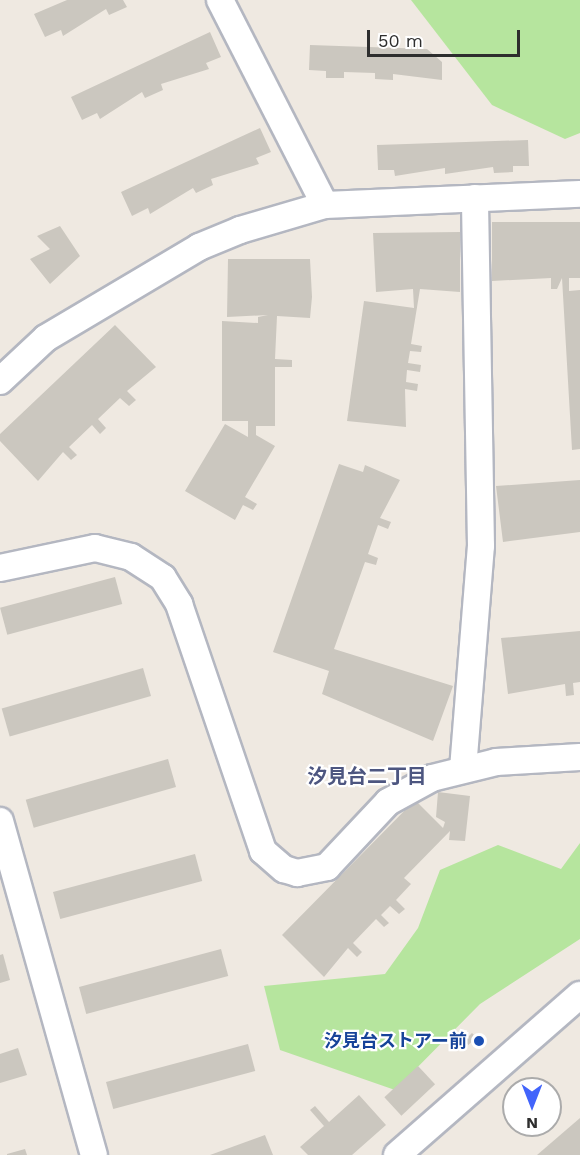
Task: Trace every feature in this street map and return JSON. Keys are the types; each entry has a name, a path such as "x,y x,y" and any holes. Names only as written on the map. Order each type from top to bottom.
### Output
{"street":[{"path":"220,0 325,205"},
{"path":"0,381 46,338 199,247 325,205 580,194"},
{"path":"463,769 481,546 475,198"},
{"path":"0,568 95,548 131,557 163,578 180,604 263,851 284,869 297,873 327,867 388,802 463,769 532,757 580,757"},
{"path":"0,821 94,1155"},
{"path":"397,1155 580,995"}],"green space":[{"path":"411,0 580,0 580,133 565,139 492,105"},
{"path":"580,843 580,939 480,1004 395,1090 280,1050 264,986 385,974 418,928 440,870 498,845 561,869"}],"building":[{"path":"67,0 123,0 127,7 109,15 106,9 63,36 61,30 45,37 34,14"},
{"path":"210,32 221,57 206,63 209,69 161,84 163,90 145,98 142,92 100,119 97,113 82,120 71,97"},
{"path":"310,45 427,49 442,62 442,80 393,74 393,80 375,79 375,73 344,72 344,78 326,78 326,71 309,70"},
{"path":"260,128 271,152 256,158 259,164 211,179 213,185 196,193 193,188 150,214 148,208 132,216 121,192"},
{"path":"528,140 529,166 513,166 513,172 494,173 493,167 445,174 445,168 395,176 394,170 378,170 377,145"},
{"path":"492,222 580,222 580,278 569,278 569,291 580,290 580,449 572,450 562,278 557,289 551,289 551,278 492,281"},
{"path":"60,226 80,256 50,284 30,259 50,249 37,236"},
{"path":"460,232 460,292 420,289 411,344 422,346 421,352 410,351 408,363 421,365 420,372 407,370 406,382 418,384 417,391 405,389 406,427 347,421 364,301 414,308 413,289 376,292 373,233"},
{"path":"228,259 310,259 312,297 310,318 277,316 275,359 292,360 292,367 275,367 275,426 256,426 256,435 275,446 245,497 257,504 253,510 243,505 235,520 185,491 225,424 248,437 248,421 222,421 222,321 258,323 258,317 268,315 227,317"},
{"path":"115,325 156,367 127,391 136,400 129,406 120,398 98,419 106,428 100,434 92,425 69,447 77,455 71,460 63,452 38,481 0,441 0,434"},
{"path":"339,464 363,472 365,465 400,480 380,518 391,522 388,529 378,525 368,554 378,558 376,565 365,562 334,649 453,686 433,741 322,694 329,671 273,652"},
{"path":"580,480 580,532 503,542 496,486"},
{"path":"115,577 122,604 7,635 0,608"},
{"path":"580,631 580,682 573,683 574,695 566,696 565,684 508,694 501,638"},
{"path":"143,668 151,696 10,736 2,709"},
{"path":"168,759 176,787 34,828 26,800"},
{"path":"438,792 470,796 465,841 449,840 450,831 404,878 411,884 396,900 405,909 399,914 390,906 381,915 389,923 384,927 376,919 353,943 362,952 357,957 348,948 324,977 282,935 415,800 443,828 445,822 436,817"},
{"path":"195,854 202,881 60,919 53,892"},
{"path":"221,949 228,976 86,1014 79,987"},
{"path":"3,954 10,980 0,983 0,955"},
{"path":"472,1033 476,1037 468,1045 464,1041"},
{"path":"248,1044 255,1071 113,1109 106,1082"},
{"path":"18,1048 27,1075 0,1083 0,1054"},
{"path":"418,1066 435,1084 401,1116 384,1097"},
{"path":"359,1095 386,1125 352,1155 308,1155 300,1147 324,1126 310,1110 315,1106 329,1122"},
{"path":"580,1118 580,1155 537,1155 558,1137 562,1137 562,1133"},
{"path":"265,1135 273,1155 210,1155"},
{"path":"25,1149 27,1155 7,1155 7,1154"}],"place":[{"name":"汐見台ストアー前","path":"479,1041"}],"district":[{"name":"汐見台二丁目","path":"367,776"}]}
